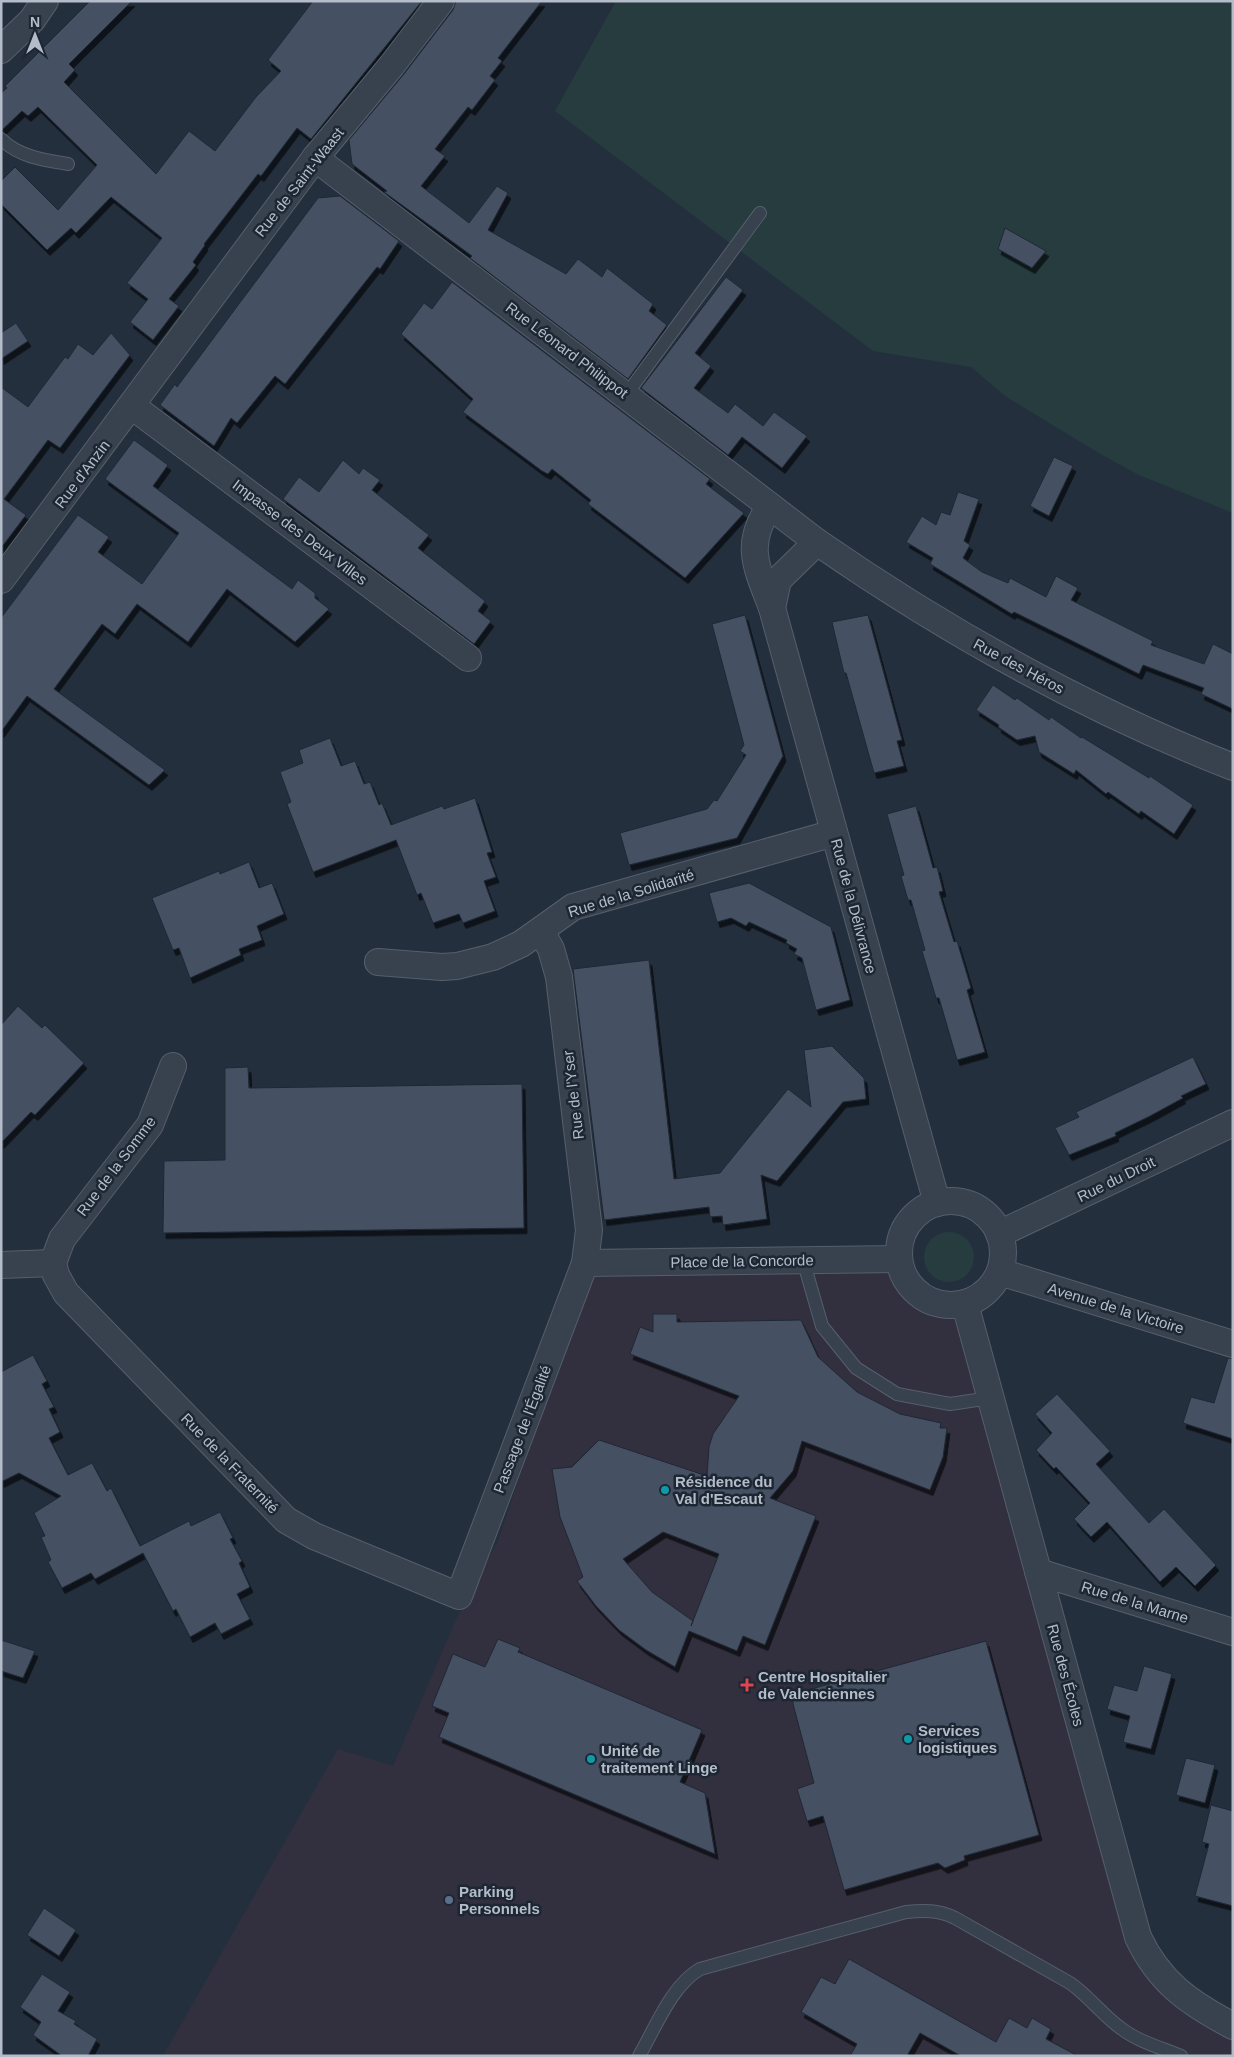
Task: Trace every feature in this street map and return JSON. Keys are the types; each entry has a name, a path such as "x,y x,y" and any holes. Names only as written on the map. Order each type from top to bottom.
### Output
{"street":[{"path":"1,50 32,20 45,1"},
{"name":"Rue de Saint-Waast","path":"161,366 315,158 392,65 441,1"},
{"name":"Rue Léonard Philippot","path":"315,158 817,542"},
{"name":"Rue d'Anzin","path":"2,580 161,366"},
{"name":"Impasse des Deux Villes","path":"132,406 468,658"},
{"name":"Rue de la Délivrance","path":"770,506 756,530 754,549 760,574 772,608 936,1203"},
{"name":"Rue de la Délivrance","path":"772,608 775,587 782,574 817,542"},
{"name":"Rue des Héros","path":"817,542 898,596 1014,664 1113,714 1233,767"},
{"name":"Rue de la Solidarité","path":"378,962 426,967 458,966 508,951 541,931 573,907 834,833"},
{"name":"Rue de l'Yser","path":"541,931 551,949 559,977 589,1230 585,1262"},
{"name":"Rue de la Somme","path":"53,1264 56,1251 69,1228 150,1125 173,1066"},
{"name":"Rue du Droit","path":"999,1234 1233,1123"},
{"path":"957,1201 971,1205 988,1217 999,1234 1003,1249 1000,1272 986,1292 965,1304 943,1305 921,1297 906,1280 898,1259 899,1244 907,1224 923,1209 936,1203 957,1201"},
{"name":"Place de la Concorde","path":"585,1262 898,1259"},
{"name":"Passage de l'Égalité","path":"459,1596 585,1262"},
{"path":"1,1265 53,1264"},
{"name":"Rue de la Fraternité","path":"53,1264 56,1275 66,1293 286,1520 314,1536 459,1596"},
{"name":"Avenue de la Victoire","path":"1000,1272 1233,1344"},
{"name":"Rue des Écoles","path":"965,1304 1138,1937 1155,1968 1166,1982 1224,2021"},
{"name":"Rue de la Marne","path":"1038,1572 1233,1632"}],"lane":[{"path":"1,139 31,157 68,164"},
{"path":"626,395 760,212"},
{"path":"803,1260 822,1326 856,1368 897,1394 950,1404 990,1398"},
{"path":"639,2056 682,1983 700,1969 906,1912 930,1910 955,1918 1070,1983 1083,1992 1121,2029 1132,2036 1182,2056"}],"shaded area":[{"name":"Centre Hospitalier de Valenciennes","path":"897,1262 921,1295 963,1309 1149,1954 1233,2028 1233,2056 163,2056 338,1749 393,1766 455,1622 498,1541 588,1272"}],"green space":[{"path":"616,1 1233,1 1233,513 1139,475 1102,455 1005,396 971,367 873,351 555,111"},
{"path":"949,1232 958,1234 969,1243 974,1257 972,1266 963,1277 949,1282 940,1280 929,1271 924,1257 926,1248 935,1237"}],"building":[{"path":"90,1 132,1 69,64 75,70 64,82 156,174 189,131 215,151 256,97 281,71 268,60 313,1 422,1 311,139 297,128 261,176 258,174 204,244 193,262 196,265 169,299 179,306 153,340 130,322 148,299 127,283 162,238 111,197 76,233 71,228 47,250 1,204 1,181 15,167 58,210 97,165 38,107 28,116 22,111 1,131 1,93 7,88 5,86"},
{"path":"456,1 542,1 498,58 502,61 490,76 495,80 472,110 468,107 435,149 445,156 421,186 469,223 497,186 508,193 488,230 566,274 578,259 602,277 607,268 653,304 649,311 667,325 628,379 470,258 472,256 384,192 387,191 352,164 349,140 404,74 453,10"},
{"path":"340,196 399,241 380,269 377,267 285,384 275,376 237,423 231,418 214,446 160,405 175,384 177,387 318,198"},
{"path":"1005,228 1046,251 1032,268 998,249"},
{"path":"726,277 743,290 695,353 711,366 694,388 728,413 735,404 763,426 774,412 807,436 782,468 742,437 728,455 641,388"},
{"path":"452,282 710,479 706,484 744,513 685,578 588,504 591,500 552,469 548,474 542,471 463,412 473,399 401,334 424,303 432,309"},
{"path":"16,323 28,341 1,359 1,333"},
{"path":"111,333 130,355 60,448 48,440 4,499 26,515 1,548 1,387 28,407 65,357 68,359 78,344 93,355"},
{"path":"134,440 168,465 153,486 292,589 298,580 315,593 315,598 329,609 295,642 227,589 188,642 137,604 115,634 102,624 54,689 165,770 149,785 27,696 1,732 1,618 78,515 109,537 98,552 142,584 179,533 105,479"},
{"path":"1054,457 1073,466 1049,516 1030,506"},
{"path":"343,460 359,474 363,468 380,480 372,490 429,535 418,548 485,601 478,611 491,621 474,644 283,499 299,477 319,492"},
{"path":"958,492 979,499 964,541 970,545 963,558 982,572 1008,583 1010,578 1046,597 1056,576 1078,588 1071,600 1153,641 1151,645 1204,664 1213,644 1233,654 1233,709 1201,694 1204,688 1143,665 1139,674 1014,612 1012,614 930,564 933,558 906,542 922,516 936,525 941,512 950,515"},
{"path":"745,615 783,756 737,838 629,865 620,833 707,809 714,800 717,801 746,755 740,751 744,745 712,624"},
{"path":"868,615 902,740 897,741 904,766 874,773 846,673 844,673 832,622"},
{"path":"993,685 1015,700 1017,698 1049,720 1051,717 1081,738 1149,778 1150,776 1193,805 1174,834 1141,811 1139,814 1108,792 1106,794 1076,770 1074,774 1039,752 1035,736 1017,740 976,710"},
{"path":"330,738 341,766 355,761 364,784 370,782 379,805 382,803 391,825 442,806 444,809 475,798 492,852 487,853 496,877 484,881 495,911 463,923 459,914 433,923 421,893 417,895 396,840 313,872 287,804 291,802 280,772 303,763 299,750"},
{"path":"916,806 933,868 937,867 943,891 939,892 954,942 957,941 971,988 967,990 985,1052 957,1060 939,998 936,998 922,951 925,950 911,900 908,900 901,876 904,875 887,814"},
{"path":"249,862 259,888 272,883 284,914 257,926 262,940 239,949 241,955 190,978 179,948 173,950 152,898 219,871 220,874"},
{"path":"749,883 831,927 850,1000 816,1010 802,958 794,954 797,949 786,943 787,940 749,922 746,926 731,918 717,922 709,893"},
{"path":"649,960 674,1179 720,1173 788,1089 811,1107 804,1050 832,1046 864,1078 866,1099 843,1102 777,1181 761,1175 767,1219 723,1225 722,1216 710,1217 709,1207 604,1220 573,969"},
{"path":"18,1006 42,1028 45,1025 84,1063 35,1115 31,1112 1,1143 1,1025"},
{"path":"1193,1057 1206,1084 1181,1096 1183,1098 1150,1116 1115,1133 1116,1136 1069,1155 1055,1128 1079,1117 1076,1112"},
{"path":"248,1067 249,1088 522,1084 524,1228 163,1233 164,1161 225,1160 225,1068"},
{"name":"Résidence du Val d'Escaut","path":"653,1314 677,1314 677,1322 801,1320 818,1357 857,1392 900,1414 941,1423 940,1428 947,1428 943,1457 930,1490 802,1441 793,1471 770,1498 816,1516 765,1645 743,1636 737,1651 689,1631 675,1667 646,1650 619,1630 596,1606 577,1581 583,1577 560,1517 552,1469 572,1467 599,1440 707,1476 709,1447 713,1434 739,1396 630,1354 640,1327 653,1332","holes":["663,1532 719,1554 693,1621 652,1592 623,1559"]},
{"path":"33,1355 47,1381 42,1384 54,1407 49,1409 60,1432 49,1438 68,1475 92,1463 107,1491 111,1488 140,1546 189,1521 191,1526 220,1512 233,1538 230,1539 242,1561 239,1563 250,1587 237,1594 250,1619 221,1634 215,1623 190,1637 176,1609 173,1611 143,1553 95,1579 91,1573 62,1588 48,1562 51,1560 41,1537 45,1536 34,1513 61,1496 19,1473 1,1482 1,1372"},
{"path":"1228,1358 1233,1359 1233,1439 1183,1423 1191,1397 1214,1403"},
{"path":"1057,1394 1110,1451 1096,1464 1149,1523 1164,1509 1216,1565 1195,1586 1176,1567 1160,1582 1107,1522 1091,1537 1074,1519 1090,1503 1056,1467 1054,1469 1036,1450 1052,1433 1035,1414"},
{"name":"Unité de traitement Linge","path":"498,1639 520,1648 518,1652 702,1730 680,1782 705,1793 715,1854 439,1737 449,1713 432,1706 453,1654 485,1667"},
{"path":"1,1640 35,1651 23,1678 1,1671"},
{"name":"Services logistiques","path":"986,1641 1039,1835 964,1856 965,1860 945,1868 938,1863 844,1890 823,1816 807,1821 797,1789 814,1783 793,1704 793,1694"},
{"path":"1144,1666 1172,1674 1151,1749 1123,1742 1130,1716 1107,1709 1114,1685 1137,1691"},
{"path":"1186,1758 1215,1765 1205,1803 1176,1795"},
{"path":"1211,1805 1233,1811 1233,1906 1195,1896 1209,1844 1202,1842"},
{"path":"44,1908 76,1930 59,1956 27,1935"},
{"path":"849,1959 996,2042 1009,2018 1027,2028 1032,2018 1051,2029 1046,2039 1078,2056 961,2056 920,2033 907,2056 850,2056 857,2044 801,2012 821,1977 835,1984"},
{"path":"42,1974 70,1992 58,2011 76,2021 74,2024 97,2039 88,2056 62,2056 33,2035 41,2022 20,2007"}],"place":[{"name":"Résidence du Val d'Escaut","path":"665,1490"},
{"name":"Centre Hospitalier de Valenciennes","path":"747,1685"},
{"name":"Services logistiques","path":"908,1739"},
{"name":"Unité de traitement Linge","path":"591,1759"},
{"name":"Parking Personnels","path":"449,1900"}]}
